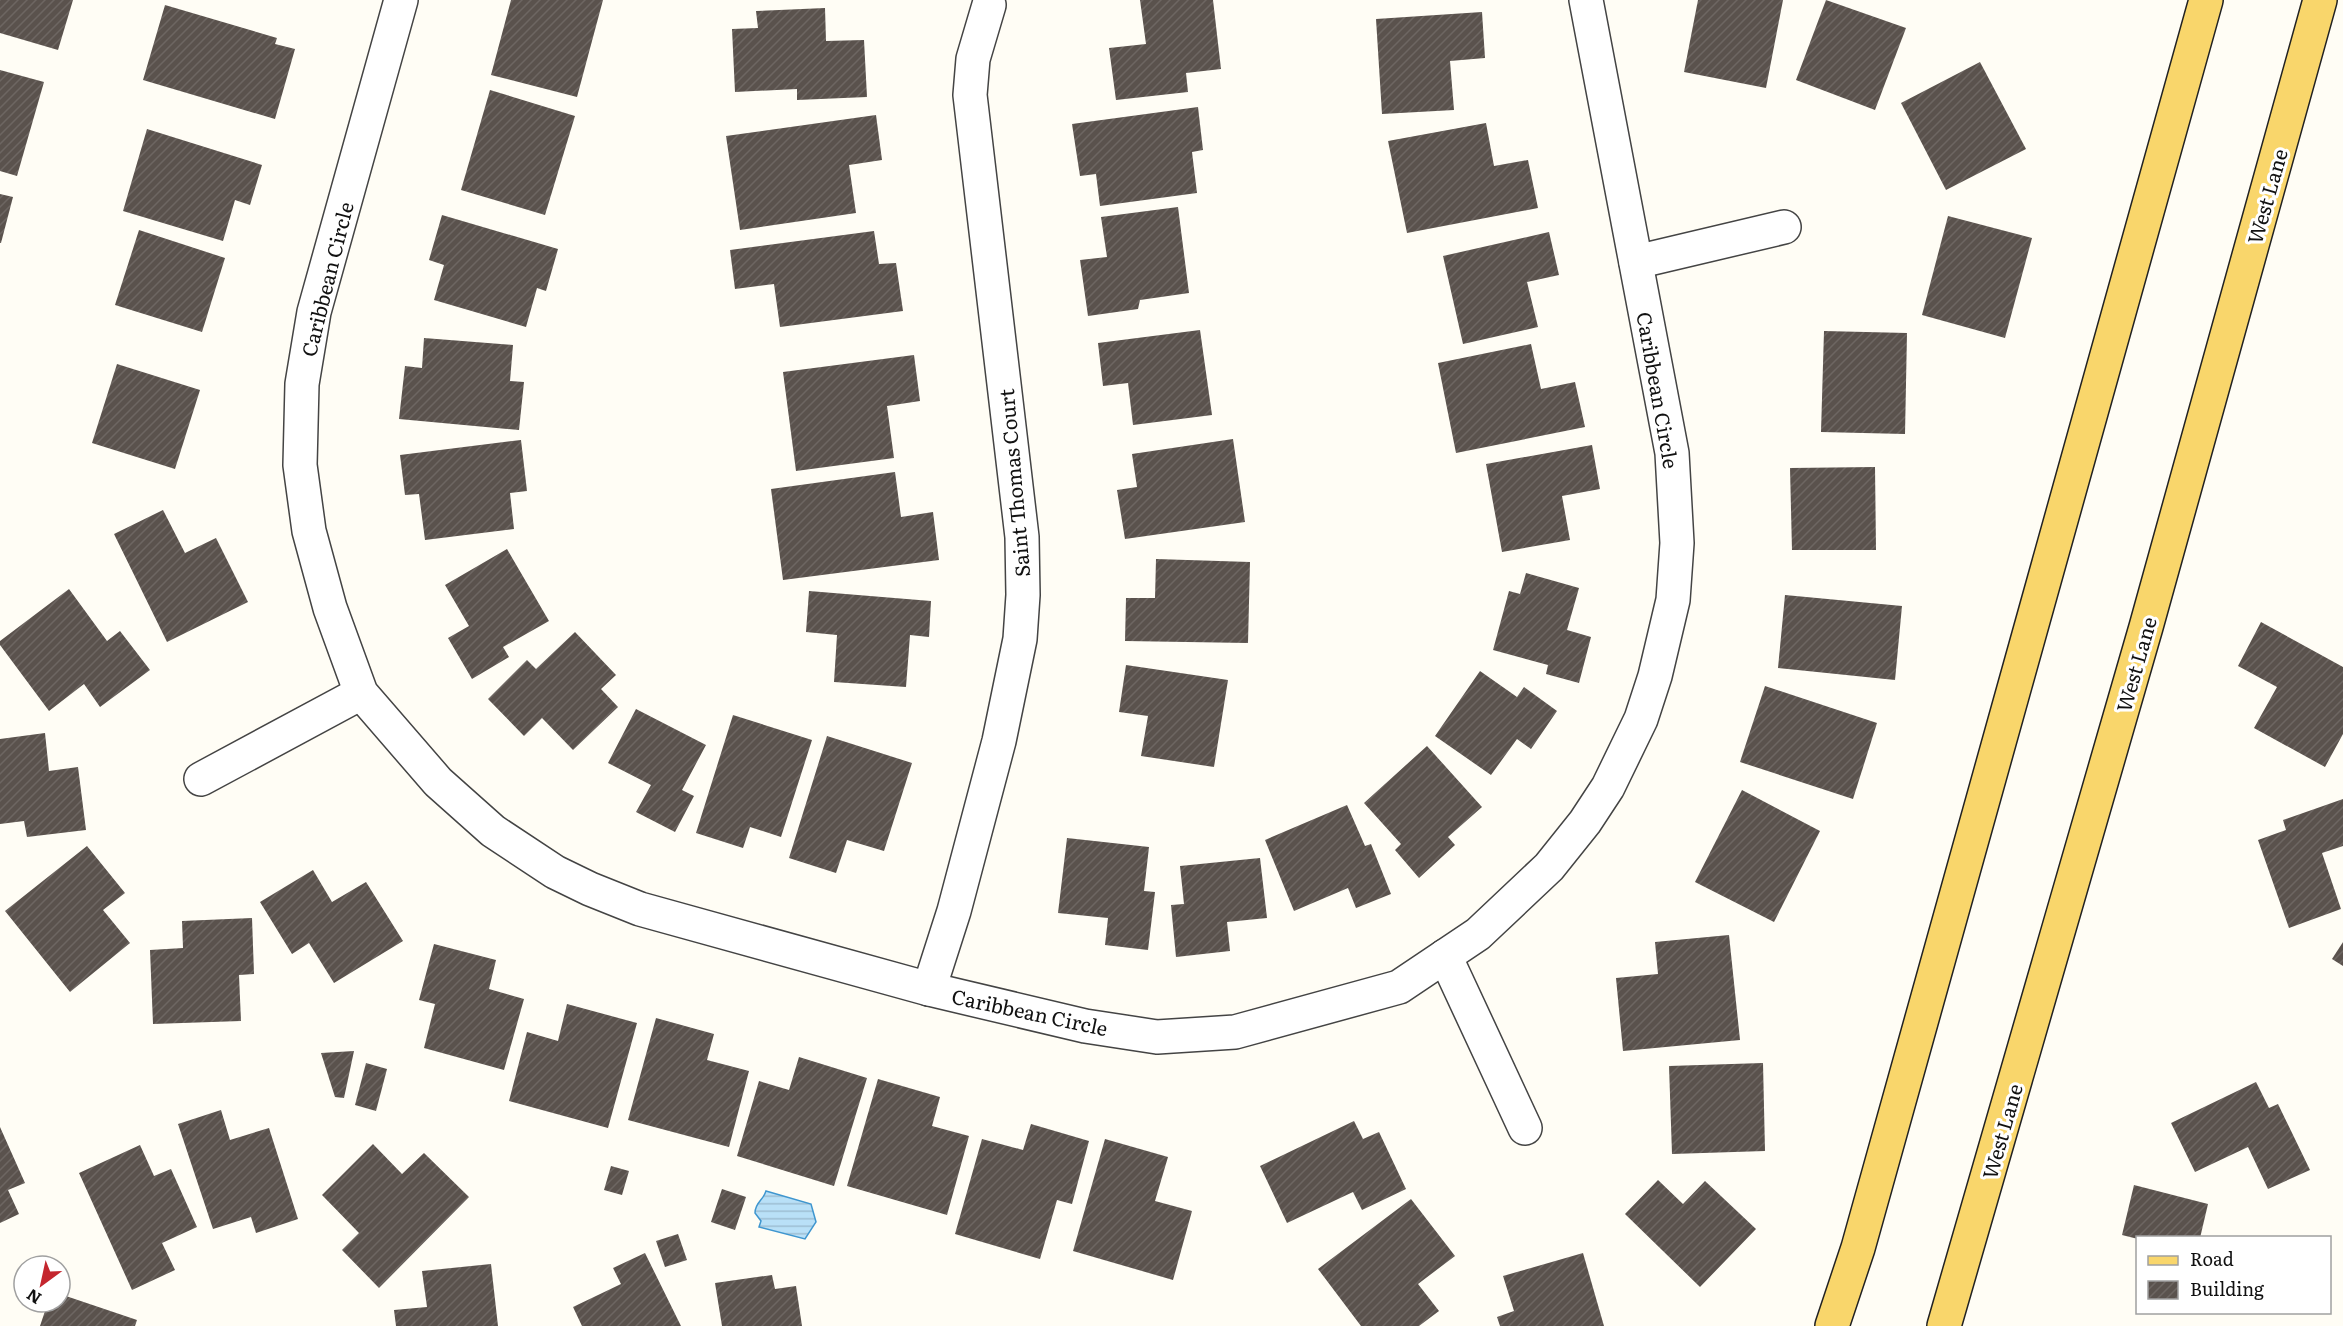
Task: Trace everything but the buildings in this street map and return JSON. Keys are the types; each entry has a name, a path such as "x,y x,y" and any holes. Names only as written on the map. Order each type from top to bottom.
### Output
{"main road":[{"path":"1832,1326 1871,1202 2206,0"},
{"name":"West Lane","path":"1944,1326 2146,627 2320,0"}],"street":[{"name":"Caribbean Circle","path":"401,0 314,312 302,384 300,465 309,531 330,608 361,693 438,782 493,831 555,872 640,909 929,989 1085,1026 1157,1037 1234,1032 1399,987 1478,934 1549,867 1586,822 1608,787 1641,719 1655,676 1673,600 1677,543 1672,453 1586,0"},
{"name":"Saint Thomas Court","path":"929,989 954,911 999,741 1020,639 1022,537 970,95 973,59 989,4"},
{"path":"1636,262 1784,227"},
{"path":"201,779 361,693"},
{"path":"1445,956 1525,1128"}],"water":[{"path":"766,1191 811,1204 816,1222 805,1239 759,1227 761,1221 755,1209"}]}
